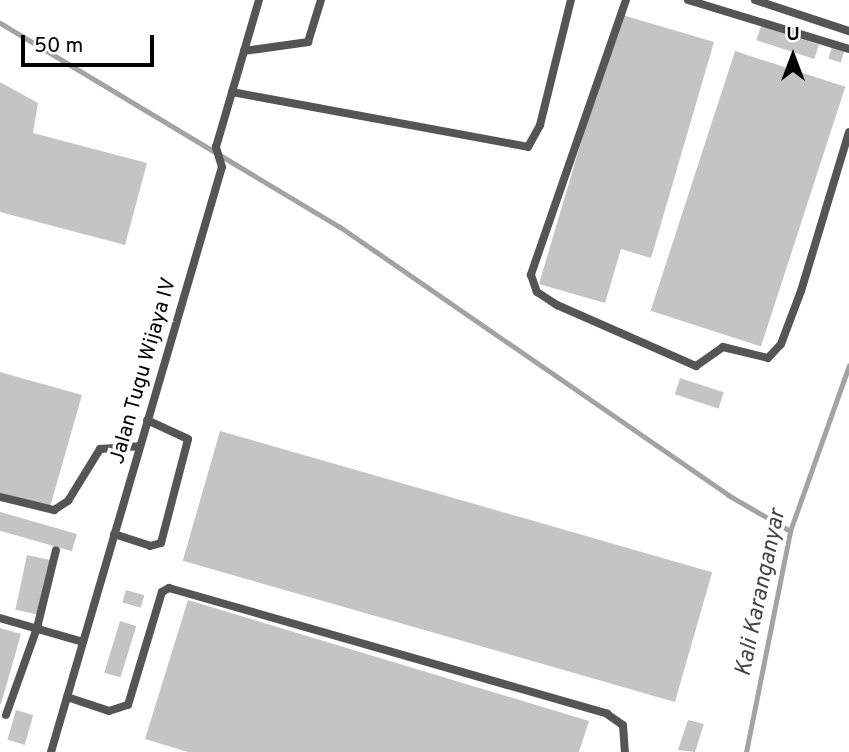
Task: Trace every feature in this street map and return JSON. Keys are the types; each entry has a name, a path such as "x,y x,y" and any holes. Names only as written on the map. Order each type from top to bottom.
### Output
{"lane":[{"name":"Jalan Tugu Wijaya IV","path":"51,752 222,167 216,147 259,0"},
{"path":"244,51 308,42 321,0"},
{"path":"232,92 528,147 540,125 571,0"},
{"path":"626,0 531,275 537,292 557,306 696,366 723,348 768,358 780,344 801,291 849,132"},
{"path":"688,0 849,49"},
{"path":"755,0 824,25 849,31"},
{"path":"114,534 150,546 161,543 188,439 147,420"},
{"path":"0,497 54,510 68,501 100,449 139,446"},
{"path":"6,715 37,628 55,550"},
{"path":"67,697 109,711 128,705 162,592 169,588 607,714 623,725 625,752"},
{"path":"0,618 83,642"}],"building":[{"path":"619,14 714,42 651,258 621,249 605,303 539,284"},
{"path":"761,26 819,45 814,59 756,40"},
{"path":"832,47 844,51 841,62 828,58"},
{"path":"735,51 845,87 761,346 651,311"},
{"path":"0,82 38,103 33,133 147,163 125,245 0,212"},
{"path":"0,372 82,395 50,507 0,493"},
{"path":"680,378 724,392 718,408 675,394"},
{"path":"220,431 712,572 675,702 183,561"},
{"path":"0,512 77,534 72,551 0,531"},
{"path":"27,555 51,560 40,615 15,610"},
{"path":"126,590 144,595 141,608 122,602"},
{"path":"188,600 589,721 579,752 188,752 145,739"},
{"path":"120,621 136,626 120,678 104,673"},
{"path":"0,628 21,634 1,704 0,704"},
{"path":"16,710 33,715 25,745 7,740"},
{"path":"688,720 704,724 695,752 678,750"}],"waterway":[{"path":"0,23 340,227 728,495 790,531"},
{"name":"Kali Karanganyar","path":"746,752 790,531 849,365"}]}
